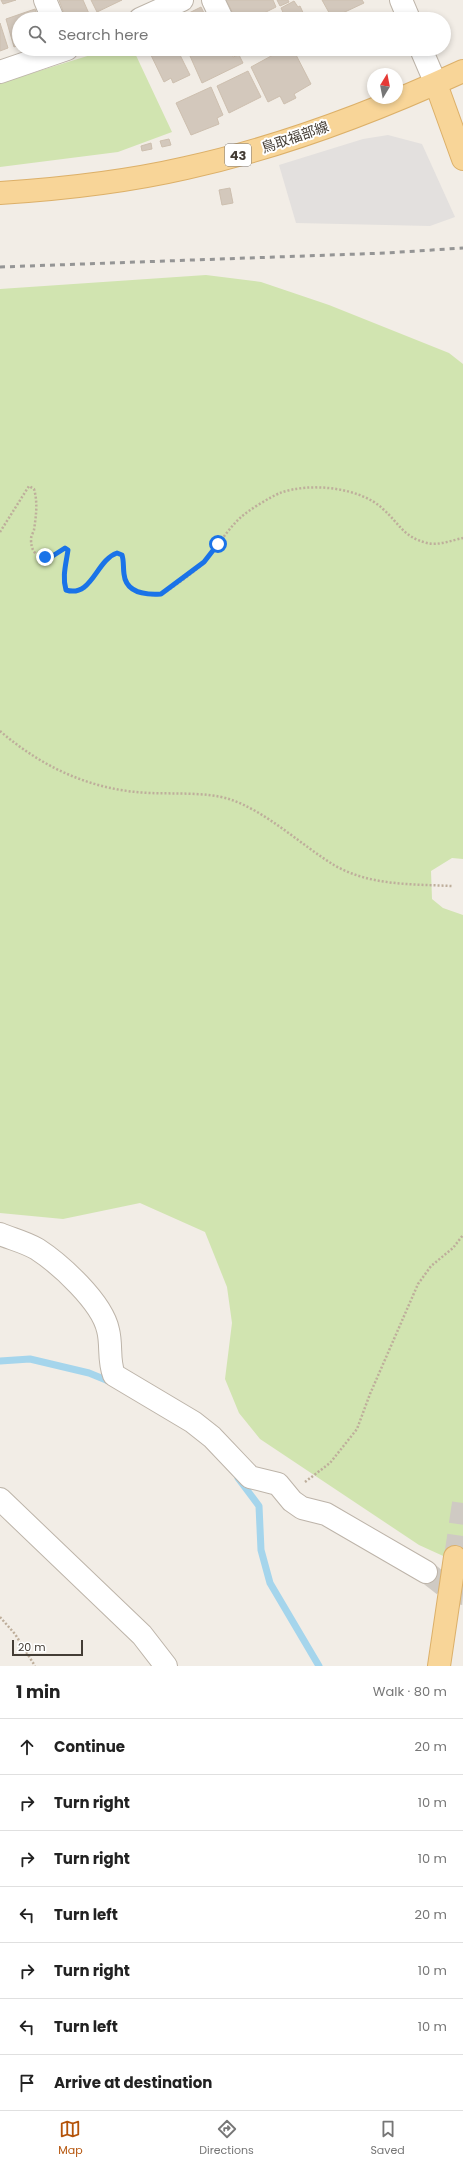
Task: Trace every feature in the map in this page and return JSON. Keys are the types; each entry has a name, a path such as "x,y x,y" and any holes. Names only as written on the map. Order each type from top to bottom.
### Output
{"main road":[{"name":"鳥取福部線","path":"0,193 113,182 222,160 300,136 436,84 463,71"},
{"path":"436,84 463,158"},
{"path":"439,1666 455,1557"}],"street":[{"path":"45,0 50,12"},
{"path":"155,12 182,0"},
{"path":"213,0 219,12"},
{"path":"401,0 406,12"},
{"path":"0,72 46,56"},
{"path":"424,56 436,84"},
{"path":"0,1234 37,1249 82,1288 100,1311 108,1330 110,1365 114,1375 193,1422 212,1437 250,1478 278,1484 292,1501 302,1508 326,1514 426,1572"},
{"path":"0,1499 142,1635 166,1666"}],"path":[{"path":"0,532 29,486 34,489 37,510 31,539 33,549 40,556 45,557 51,557 65,548 68,550 64,576 66,590 73,592 80,591 105,561 117,553 122,555 124,575 128,586 138,592 152,595 161,594 204,562 242,516 280,493 309,487 354,492 371,499 383,509 407,535 429,544 463,538"},
{"path":"0,731 40,761 73,778 99,786 124,791 229,799 253,811 334,864 353,874 377,880 415,885 452,886"},
{"path":"284,1491 308,1480 330,1463 357,1429 370,1394 418,1284 431,1266 453,1248 463,1235"},
{"path":"0,1617 15,1634 35,1666"}],"green space":[{"path":"87,56 136,56 172,132 118,152 0,167 0,83"},
{"path":"206,275 261,282 329,305 449,353 463,364 463,859 452,858 431,871 432,899 443,908 463,915 463,1565 419,1545 260,1439 239,1413 225,1379 232,1323 227,1287 205,1232 140,1203 63,1219 0,1213 0,289"}],"shaded area":[{"path":"388,135 422,144 455,217 430,226 296,223 279,165 363,139"}],"building":[{"path":"1,0 16,0 3,4"},
{"path":"59,0 83,0 88,12 63,12"},
{"path":"91,0 122,0 97,12"},
{"path":"226,0 273,0 276,7 266,12 232,12"},
{"path":"277,0 288,0 289,2 280,6"},
{"path":"322,0 362,0 364,3 345,12 329,12"},
{"path":"294,1 298,7 300,6 303,12 283,12 281,8"},
{"path":"201,7 204,12 191,12"},
{"path":"35,9 36,12 26,12"},
{"path":"12,17 12,40 6,19"},
{"path":"0,23 8,48 0,51"},
{"path":"151,56 180,56 190,75 173,83 171,78 164,82"},
{"path":"190,56 240,56 243,63 202,83"},
{"path":"271,56 297,56 311,84 294,94 296,98 284,104 280,96 268,102 251,67"},
{"path":"248,71 261,97 229,113 217,86"},
{"path":"211,87 223,115 217,118 219,124 191,135 176,103"},
{"path":"169,139 171,145 162,147 160,141"},
{"path":"151,143 152,149 142,151 141,146"},
{"path":"230,188 233,203 222,205 219,190"}],"waterway":[{"path":"0,1361 30,1359 89,1373 111,1382"},
{"path":"238,1478 259,1506 261,1550 270,1583 319,1666"}],"tunnel":[{"path":"455,1557 463,1503"},
{"path":"426,1572 448,1589 463,1594"}],"railway":[{"path":"0,267 386,253 463,248"}],"route":[{"path":"45,557 51,557 65,548 68,550 64,576 65,586 66,590 73,592 80,591 87,585 105,561 110,556 117,553 122,555 124,575 128,586 138,592 152,595 161,594 181,580 204,562 218,544"}]}
